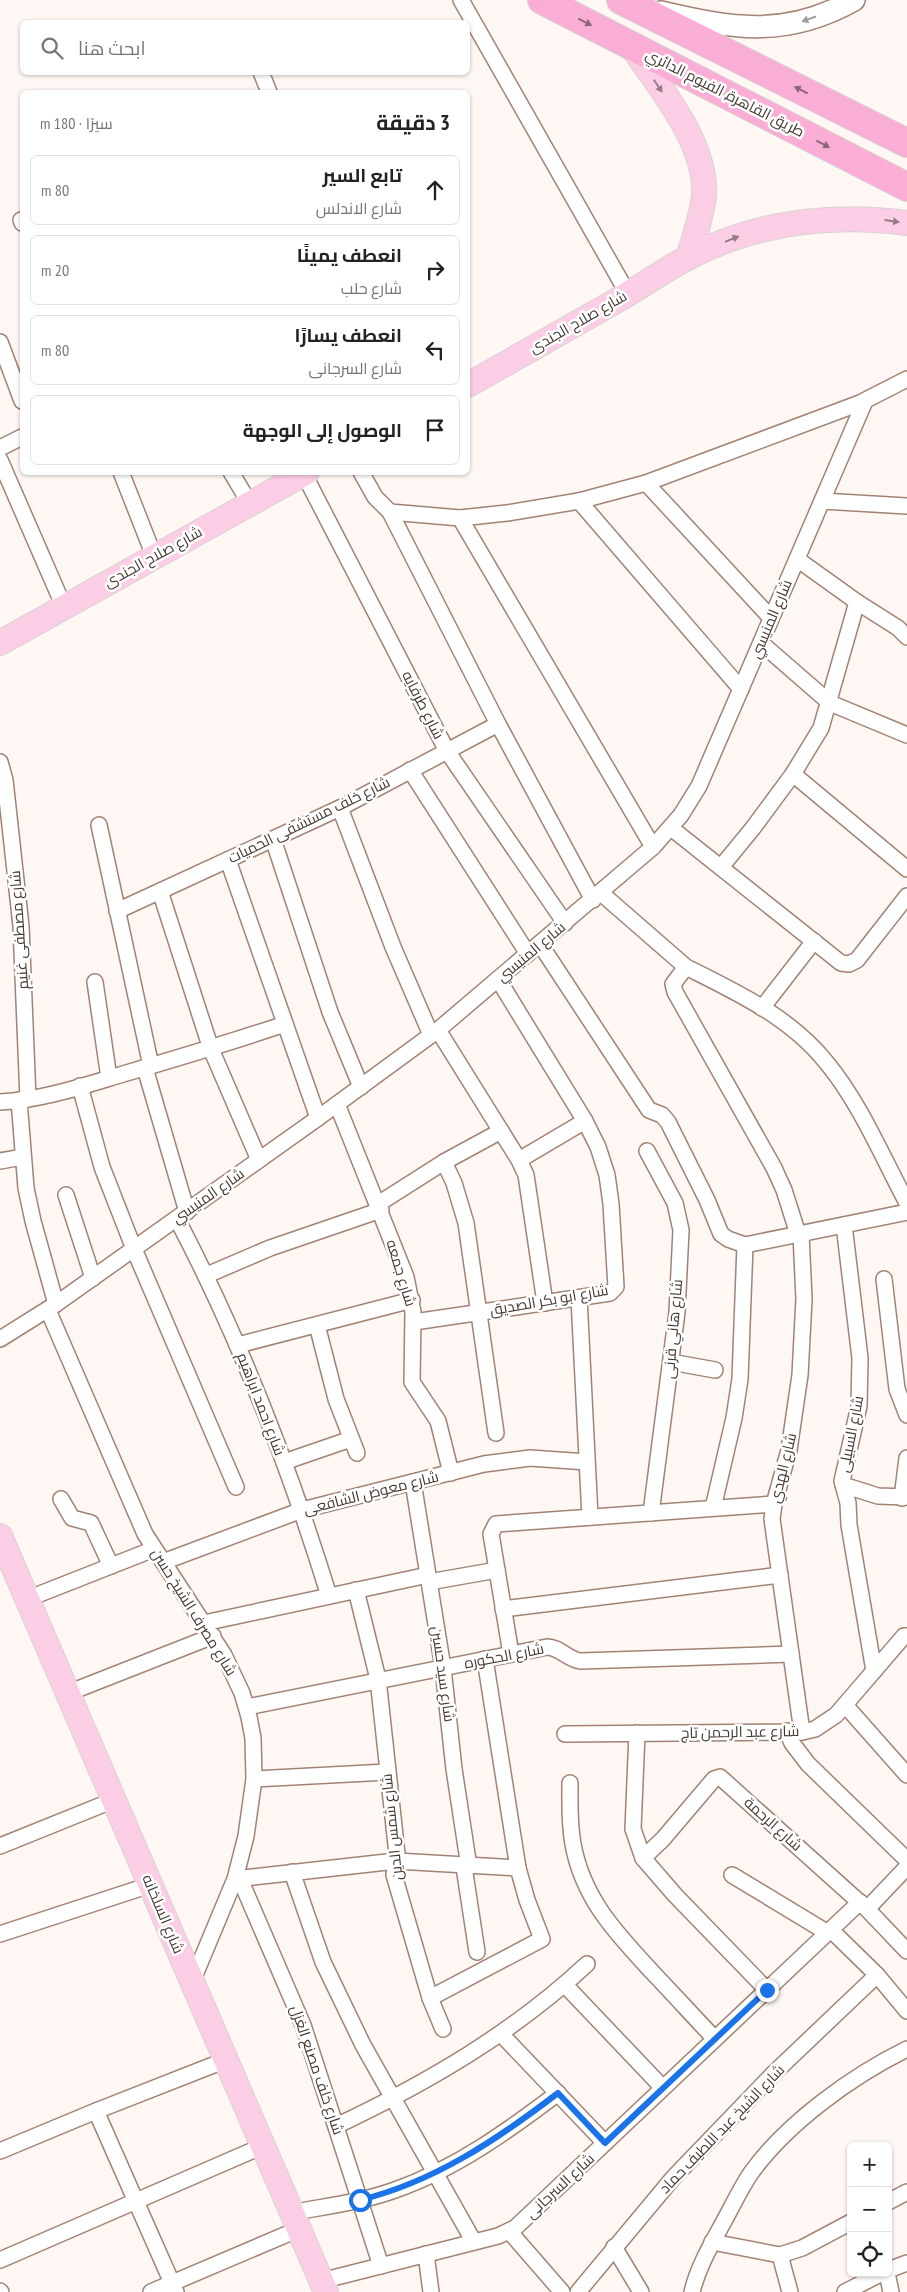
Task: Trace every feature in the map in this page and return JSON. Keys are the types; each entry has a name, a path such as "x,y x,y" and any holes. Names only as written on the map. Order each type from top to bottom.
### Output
{"highway":[{"name":"طريق القاهرة, الفيوم الدائري","path":"542,0 907,187"},
{"path":"627,3 907,143"}],"main road":[{"path":"627,3 712,24 761,28 801,22 836,10 854,0"},
{"path":"631,45 680,119 693,142 701,168 704,194 699,221 688,258"},
{"name":"شارع صلاح الجندى","path":"470,384 688,258 739,236 782,225 827,219 872,219 907,224"},
{"name":"شارع صلاح الجندى","path":"0,643 299,475"},
{"name":"شارع السلخانه","path":"0,1536 7,1570 27,1599 323,2287"}],"street":[{"path":"460,0 628,294"},
{"path":"262,75 268,90"},
{"path":"0,342 20,396"},
{"path":"390,512 460,518 508,513 579,501 646,483 865,401 907,379"},
{"name":"شارع المنيسي","path":"0,1339 52,1307 134,1249 361,1087 434,1032 597,896 671,828 699,786 865,401"},
{"path":"0,448 20,438"},
{"path":"0,460 64,607"},
{"path":"122,475 154,556"},
{"path":"233,475 250,504"},
{"name":"شارع طرفايه","path":"299,475 447,751 565,923"},
{"path":"363,475 375,496 390,512 498,724 597,896 686,967 744,996 802,1037 826,1061 847,1090 907,1204"},
{"path":"646,483 771,618"},
{"path":"579,501 741,689"},
{"path":"822,501 907,506"},
{"path":"460,518 652,847"},
{"path":"797,558 857,602 898,628 907,638"},
{"path":"721,867 793,774 821,728 830,703 857,602"},
{"path":"761,643 830,703 907,735"},
{"name":"شارع خلف مستشفى الحميات","path":"117,911 340,808 498,724"},
{"name":"شارع مصطفى غنيم","path":"0,762 5,780 21,926 23,1156"},
{"path":"410,770 528,954"},
{"path":"793,774 907,869"},
{"path":"340,808 393,947 434,1032 501,1131 526,1175 545,1303"},
{"name":"شارع احمد ابراهيم","path":"99,825 148,1067 182,1215 238,1345 284,1462 302,1510 329,1596"},
{"path":"671,828 841,963 849,964 857,960 907,896"},
{"path":"273,839 330,1012 361,1087"},
{"path":"228,860 318,1118"},
{"path":"160,891 211,1049 259,1160"},
{"path":"762,1008 814,941"},
{"path":"540,944 650,1110 662,1115 668,1122 707,1200 721,1234 728,1239 745,1245 907,1212"},
{"name":"شارع الهدي","path":"686,967 673,984 675,992 774,1168 800,1234 804,1299 800,1375 789,1450 774,1504 772,1519 791,1654 794,1732 792,1743 808,1764 907,1860"},
{"name":"شارع ابو بكر الصديق","path":"414,1322 610,1293 615,1290 617,1284 606,1175 598,1147 585,1121 498,979"},
{"path":"95,982 109,1078"},
{"path":"0,1102 23,1100 80,1086 211,1049 285,1024"},
{"path":"80,1086 102,1167 134,1249 236,1487"},
{"name":"شارع جمعه","path":"337,1104 406,1276 412,1300 414,1322 412,1382 438,1422 451,1473"},
{"path":"519,1160 585,1121"},
{"path":"207,1275 270,1248 379,1207 444,1162 501,1131"},
{"name":"شارع هاني قرنى","path":"647,1151 670,1191 679,1216 681,1230 677,1312 651,1512"},
{"path":"0,1161 23,1156"},
{"name":"شارع مصرف الشيخ حسن","path":"23,1156 26,1188 52,1307 138,1518 154,1549 213,1636 234,1674 247,1707 253,1738 254,1779 238,1879 192,1982"},
{"path":"444,1162 457,1192 466,1224 496,1433"},
{"path":"66,1195 93,1278"},
{"name":"شارع السبيلى","path":"844,1225 860,1358 860,1382 859,1406 843,1486 848,1503 849,1525 874,1671"},
{"path":"713,1508 734,1418 740,1379 745,1245"},
{"path":"884,1279 897,1389 907,1415"},
{"path":"579,1298 590,1517"},
{"path":"238,1345 412,1300"},
{"path":"284,1462 354,1446 336,1399 316,1325"},
{"path":"671,1362 715,1370"},
{"path":"843,1486 878,1496 904,1497 907,1458"},
{"name":"شارع معوض الشافعى","path":"163,1562 302,1510 451,1473 510,1460 549,1459 587,1462"},
{"name":"شارع سيد حسين","path":"413,1482 443,1668 477,1952"},
{"path":"61,1499 72,1518 91,1523 110,1566"},
{"path":"511,1654 491,1530 499,1523 774,1504"},
{"path":"27,1599 154,1549"},
{"path":"204,1623 356,1590 497,1570"},
{"path":"503,1609 780,1575"},
{"name":"شارع شمس الدين","path":"356,1590 378,1679 397,1854 394,1874 430,1998 443,2029"},
{"path":"68,1693 213,1636"},
{"name":"شارع عبد الرحمن تاج","path":"565,1734 794,1732 815,1729 824,1724 845,1706 905,1636"},
{"name":"شارع الحكوره","path":"247,1707 485,1658 553,1647 570,1658 581,1661 791,1654"},
{"path":"430,1998 540,1941 542,1938 527,1900 518,1868 485,1658"},
{"path":"845,1706 907,1776"},
{"path":"637,1733 633,1829 643,1858 657,1876 767,1990"},
{"path":"254,1779 387,1772"},
{"name":"شارع الرحمة","path":"643,1858 663,1839 714,1779 720,1777 864,1906 907,1950"},
{"path":"570,1783 569,1814 573,1845 582,1875 595,1903 612,1929 715,2039"},
{"path":"0,1846 114,1800"},
{"path":"238,1879 396,1861 466,1867 518,1868"},
{"name":"شارع السرجانى","path":"323,2287 381,2266 509,2231 829,1932 864,1906 907,1867"},
{"path":"292,1872 323,1962 363,2044 392,2100 436,2173 474,2242"},
{"path":"732,1875 829,1932 877,1975 907,2011"},
{"name":"شارع خلف مصنع الغزل","path":"238,1879 303,2025 381,2266"},
{"path":"0,1934 150,1885"},
{"path":"336,2126 392,2100 446,2070 531,2013 587,1964"},
{"name":"شارع الشيخ عبد اللطيف حماد","path":"578,2292 673,2178 774,2073 877,1975"},
{"path":"565,1985 663,2088"},
{"path":"501,2034 605,2143"},
{"path":"692,2292 712,2242 750,2174 778,2142 854,2078 907,2049"},
{"path":"0,2151 226,2060"},
{"path":"152,2292 174,2288 295,2221 395,2190 436,2173 487,2143 558,2093"},
{"path":"96,2111 174,2288"},
{"path":"0,2260 263,2146"},
{"path":"712,2242 780,2255 802,2248 847,2224"},
{"path":"509,2231 562,2292"},
{"path":"614,2247 641,2292"},
{"path":"426,2254 431,2292"},
{"path":"780,2255 790,2292"},
{"path":"892,2270 907,2263"},
{"path":"845,2292 874,2277"},
{"path":"889,2277 891,2292"}],"route":[{"path":"360,2200 395,2190 436,2173 524,2119 558,2093 605,2143 767,1990"}]}
